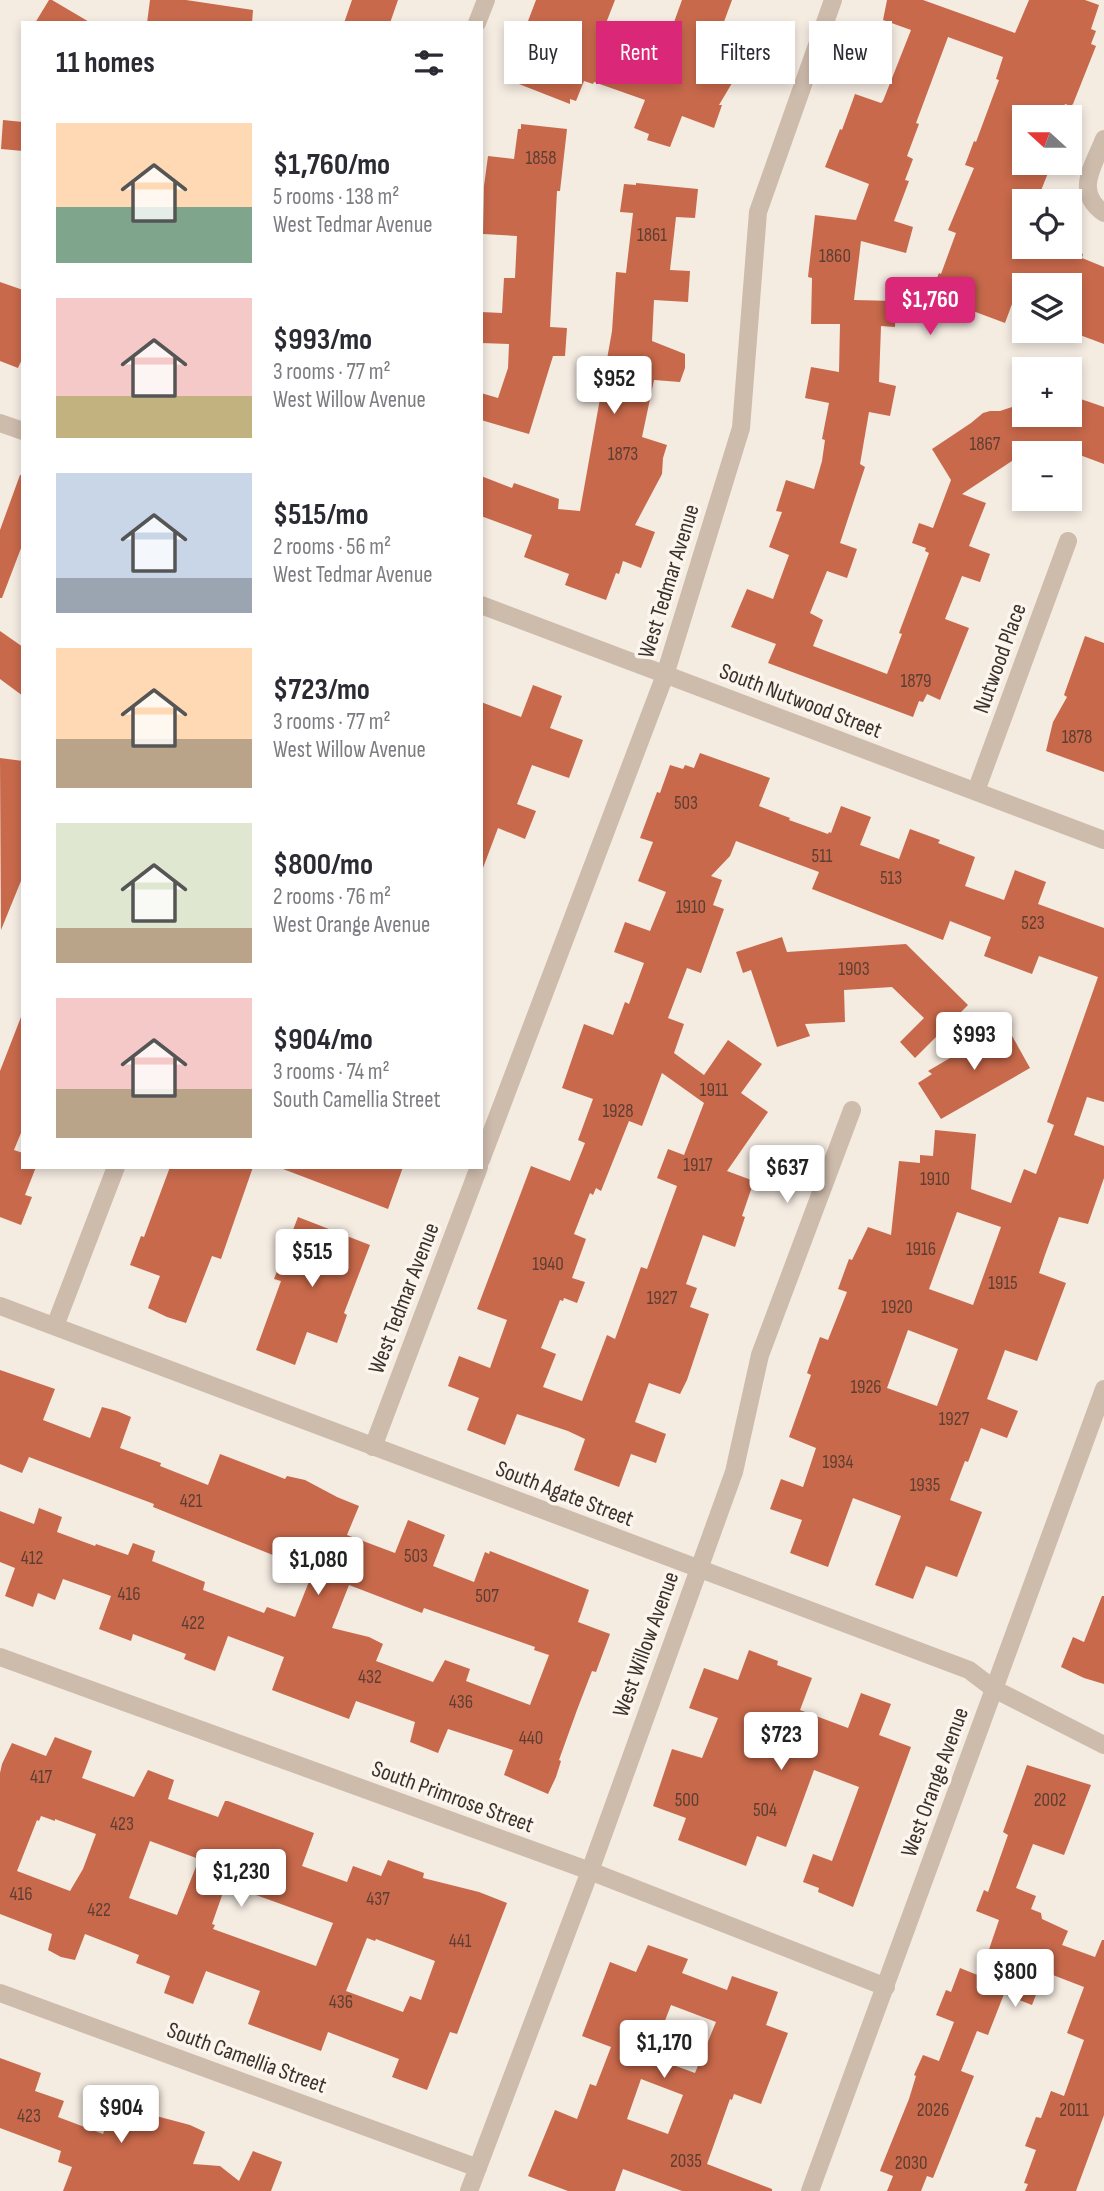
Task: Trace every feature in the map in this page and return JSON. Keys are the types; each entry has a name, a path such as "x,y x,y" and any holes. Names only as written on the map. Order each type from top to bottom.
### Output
{"street":[{"path":"478,21 486,0"},
{"name":"West Tedmar Avenue","path":"483,1155 665,675 741,428 758,212 833,0"},
{"path":"1104,139 1086,187 1092,205 1104,214"},
{"path":"0,423 21,430"},
{"name":"Nutwood Place","path":"976,791 1068,541"},
{"name":"South Nutwood Street","path":"483,606 1104,840"},
{"name":"West Willow Avenue","path":"469,2191 590,1871 734,1472 760,1355 852,1110"},
{"path":"55,1326 115,1169"},
{"name":"West Tedmar Avenue","path":"373,1447 478,1169"},
{"name":"South Agate Street","path":"0,1306 970,1671 993,1689 1104,1745"},
{"name":"West Orange Avenue","path":"810,2191 1104,1389"},
{"name":"South Primrose Street","path":"0,1657 590,1871 886,1987"},
{"name":"South Camellia Street","path":"0,1993 478,2168"}],"building":[{"path":"49,0 52,0 88,21 36,21"},
{"path":"150,0 186,0 253,10 252,21 147,21"},
{"path":"352,0 398,0 391,21 345,21"},
{"path":"536,0 615,0 607,21 596,21 596,83 584,81 576,101 570,99 570,104 519,84 582,84 582,21 528,21"},
{"path":"682,0 732,0 724,21 696,21 696,84 731,84 719,105 722,105 714,128 682,116 670,147 647,140 649,134 634,128 645,100 600,84 682,84 682,21 674,21"},
{"path":"887,0 923,0 1015,33 1029,0 1085,0 1099,5 1091,29 1096,31 1091,44 1096,46 1073,104 1012,105 1012,175 1047,175 1042,189 1012,189 1012,259 1082,258 1104,267 1104,344 1082,336 1082,273 1012,273 1012,304 1005,323 930,295 956,233 948,230 974,168 965,165 999,80 996,79 1003,57 948,37 916,123 919,124 907,156 913,159 905,180 909,181 894,221 913,227 906,253 861,241 854,300 896,301 895,327 881,326 879,382 896,386 890,416 869,412 860,464 865,467 840,543 857,549 847,578 827,571 810,613 823,620 813,646 887,674 902,634 899,633 929,553 925,551 926,548 912,543 919,523 933,528 951,480 932,449 983,413 990,411 1012,407 1012,427 1082,427 1082,399 1104,407 1104,464 1082,456 1082,441 1012,441 1012,461 962,494 986,503 969,546 990,554 980,582 962,576 945,619 969,628 940,700 927,694 923,702 919,701 913,717 768,663 776,644 731,627 747,589 773,599 789,555 769,547 782,512 776,511 786,480 814,489 822,461 825,440 822,439 829,403 805,398 811,367 839,372 840,324 811,324 812,278 808,277 815,215 856,220 869,184 825,167 855,94 881,103 892,84 911,30 883,20"},
{"path":"3,120 21,122 21,151 1,149"},
{"path":"521,124 567,129 560,191 557,191 550,327 567,328 565,356 553,356 529,434 483,421 483,394 498,398 508,368 509,344 483,343 483,312 502,313 504,278 515,278 517,236 483,234 484,186 488,156 514,159 518,129 521,129"},
{"path":"624,184 698,189 695,218 676,217 670,270 690,271 688,302 654,300 652,341 685,354 685,368 680,382 654,380 642,437 667,445 662,474 635,525 655,532 641,568 623,561 606,600 565,585 569,574 524,557 532,535 483,517 483,477 512,488 514,483 559,499 558,509 580,511 612,331 616,272 626,273 633,213 620,212"},
{"path":"0,282 21,289 21,361 18,368 0,361"},
{"path":"21,475 21,548 2,598 0,598 0,530"},
{"path":"0,631 21,646 21,695 0,679"},
{"path":"1085,636 1104,643 1104,772 1046,751 1053,722 1067,697 1064,695"},
{"path":"533,685 562,696 550,728 583,740 569,778 532,765 517,804 536,811 525,839 498,828 483,868 483,703 521,717"},
{"path":"700,753 770,778 759,806 828,834 831,833 841,806 871,817 860,845 899,859 910,829 940,840 938,843 975,857 965,886 1004,900 1015,870 1046,882 1038,904 1104,928 1104,1102 1087,1097 1074,1135 1104,1146 1104,1178 1088,1224 1059,1217 1045,1255 1039,1273 1066,1283 1037,1361 1005,1350 987,1399 1018,1411 1007,1438 981,1428 950,1500 982,1512 957,1577 926,1566 913,1599 875,1585 901,1516 853,1498 828,1567 790,1553 802,1520 770,1509 781,1479 803,1487 816,1448 789,1437 811,1375 807,1373 820,1337 828,1340 847,1292 838,1289 849,1259 852,1260 868,1227 891,1235 899,1161 920,1163 920,1155 933,1156 935,1130 976,1134 971,1189 1011,1203 1024,1169 1036,1174 1054,1125 1047,1122 1098,977 1039,956 1032,974 984,956 991,937 950,921 943,940 812,889 819,872 736,841 730,856 711,876 722,880 713,905 724,909 701,973 687,968 668,1018 684,1024 674,1053 704,1075 728,1040 762,1064 741,1093 768,1112 727,1171 754,1181 735,1247 703,1235 686,1284 697,1288 690,1307 709,1314 687,1380 680,1394 649,1383 635,1422 666,1434 656,1463 631,1454 619,1487 574,1470 585,1439 517,1414 505,1445 467,1430 479,1398 448,1386 459,1356 490,1368 507,1320 477,1309 531,1166 570,1181 585,1143 578,1140 593,1099 562,1088 584,1024 613,1035 625,1002 629,1004 644,963 614,952 625,922 650,931 666,892 638,881 653,842 640,838 670,765 683,769 685,765 694,768","holes":["662,1073 704,1103 684,1155 668,1149 657,1178 677,1186 647,1269 641,1267 615,1339 607,1335 582,1401 543,1387 556,1354 541,1348 560,1300 563,1301 564,1298 577,1303 585,1282 572,1278 586,1239 574,1234 590,1193 593,1195 596,1188 601,1191 629,1121 642,1126","957,1212 1001,1227 973,1305 929,1289","908,1330 958,1349 937,1406 887,1388"]},
{"path":"0,758 21,761 21,881 1,930"},
{"path":"782,937 787,952 906,944 968,1005 915,1058 900,1042 924,1018 892,987 844,990 845,1022 805,1024 810,1036 777,1047 751,970 743,973 736,952"},
{"path":"21,1017 21,1133 14,1150 21,1152 21,1169 35,1169 25,1195 32,1197 21,1225 0,1217 0,1071"},
{"path":"1006,1025 1030,1068 941,1119 918,1083 932,1074 928,1071"},
{"path":"169,1169 252,1169 221,1259 212,1256 186,1323 148,1308 160,1276 130,1265 141,1236 144,1237"},
{"path":"283,1169 402,1169 388,1209"},
{"path":"298,1217 370,1245 344,1313 347,1315 337,1343 307,1332 295,1365 256,1350 281,1281 274,1279"},
{"path":"0,1370 55,1389 43,1420 90,1438 102,1407 117,1411 131,1417 120,1448 208,1485 220,1454 285,1479 287,1476 305,1480 359,1506 347,1535 395,1553 408,1520 445,1535 433,1566 474,1582 485,1552 489,1554 490,1551 589,1590 578,1622 610,1634 596,1672 592,1671 548,1794 504,1775 513,1750 448,1729 438,1753 410,1742 415,1722 356,1701 349,1719 272,1690 284,1657 228,1636 215,1671 184,1659 186,1654 133,1634 131,1641 99,1629 111,1596 63,1579 55,1600 38,1593 33,1607 5,1596 15,1568 0,1562 0,1511 34,1524 39,1508 62,1517 57,1532 128,1555 133,1543 155,1551 152,1561 205,1582 203,1590 264,1613 267,1607 295,1617 310,1579 290,1571 293,1563 153,1507 154,1504 29,1457 22,1473 0,1464","holes":["349,1585 422,1613 424,1608 535,1647 534,1650 549,1655 530,1705 466,1681 470,1669 445,1660 433,1682 376,1661 383,1644 369,1637 332,1628"]},
{"path":"1102,1596 1104,1684 1061,1667 1073,1637 1084,1642"},
{"path":"749,1650 778,1661 777,1665 812,1678 800,1710 848,1728 861,1693 891,1704 879,1735 911,1747 853,1907 818,1892 819,1888 803,1882 813,1854 832,1861 859,1787 814,1770 786,1847 757,1836 746,1866 678,1840 686,1818 653,1806 672,1749 702,1758 718,1718 689,1708 704,1668 738,1680"},
{"path":"55,1737 92,1751 82,1778 134,1797 148,1770 174,1780 168,1799 218,1817 225,1801 228,1801 314,1833 302,1866 347,1882 353,1866 381,1876 388,1860 424,1873 423,1878 479,1892 507,1903 457,2034 450,2032 427,2090 392,2077 399,2059 328,2032 321,2051 248,2024 260,1991 206,1971 193,2004 164,1993 170,1976 136,1963 139,1955 85,1934 75,1960 61,1957 48,1950 52,1934 0,1914 2,1764 12,1743 46,1756","holes":["41,1816 55,1819 96,1834 83,1869 70,1891 17,1871 37,1820 39,1821","150,1841 199,1859 177,1915 129,1898","226,1884 333,1923 316,1966 213,1929 215,1925 212,1924","367,1938 435,1961 421,2000 410,1996 403,2012 346,1991"]},
{"path":"1027,1765 1091,1785 1064,1855 1033,1844 1016,1888 1036,1896 1031,1909 1041,1913 1042,1919 1068,1931 1062,1945 1095,1957 1104,1940 1104,2115 1076,2191 1025,2191 1028,2184 1024,2183 1036,2150 1025,2146 1036,2117 1041,2118 1051,2091 1064,2096 1084,2040 1067,2033 1084,1987 1045,1972 1032,2005 1004,1994 988,2035 977,2031 961,2071 974,2076 933,2178 927,2176 921,2191 887,2191 893,2176 880,2171 909,2099 916,2076 914,2075 923,2055 939,2061 954,2022 936,2015 946,1990 951,1992 960,1968 980,1976 999,1920 976,1911 984,1890 988,1892 1008,1835 1003,1832"},
{"path":"648,1945 688,1959 682,1973 727,1990 732,1976 778,1992 766,2025 788,2033 761,2104 734,2094 707,2164 772,2191 682,2191 623,2169 615,2191 568,2191 528,2176 555,2110 577,2119 590,2084 596,2086 611,2047 582,2036 610,1962 636,1972","holes":["671,2005 716,2022 695,2073 651,2057","641,2079 683,2095 668,2134 627,2119"]},
{"path":"0,2058 41,2073 35,2091 64,2101 58,2117 103,2134 116,2100 146,2111 145,2113 190,2125 205,2132 193,2164 220,2166 239,2181 253,2151 282,2162 271,2191 63,2191 72,2167 58,2162 61,2151 0,2128"}]}
